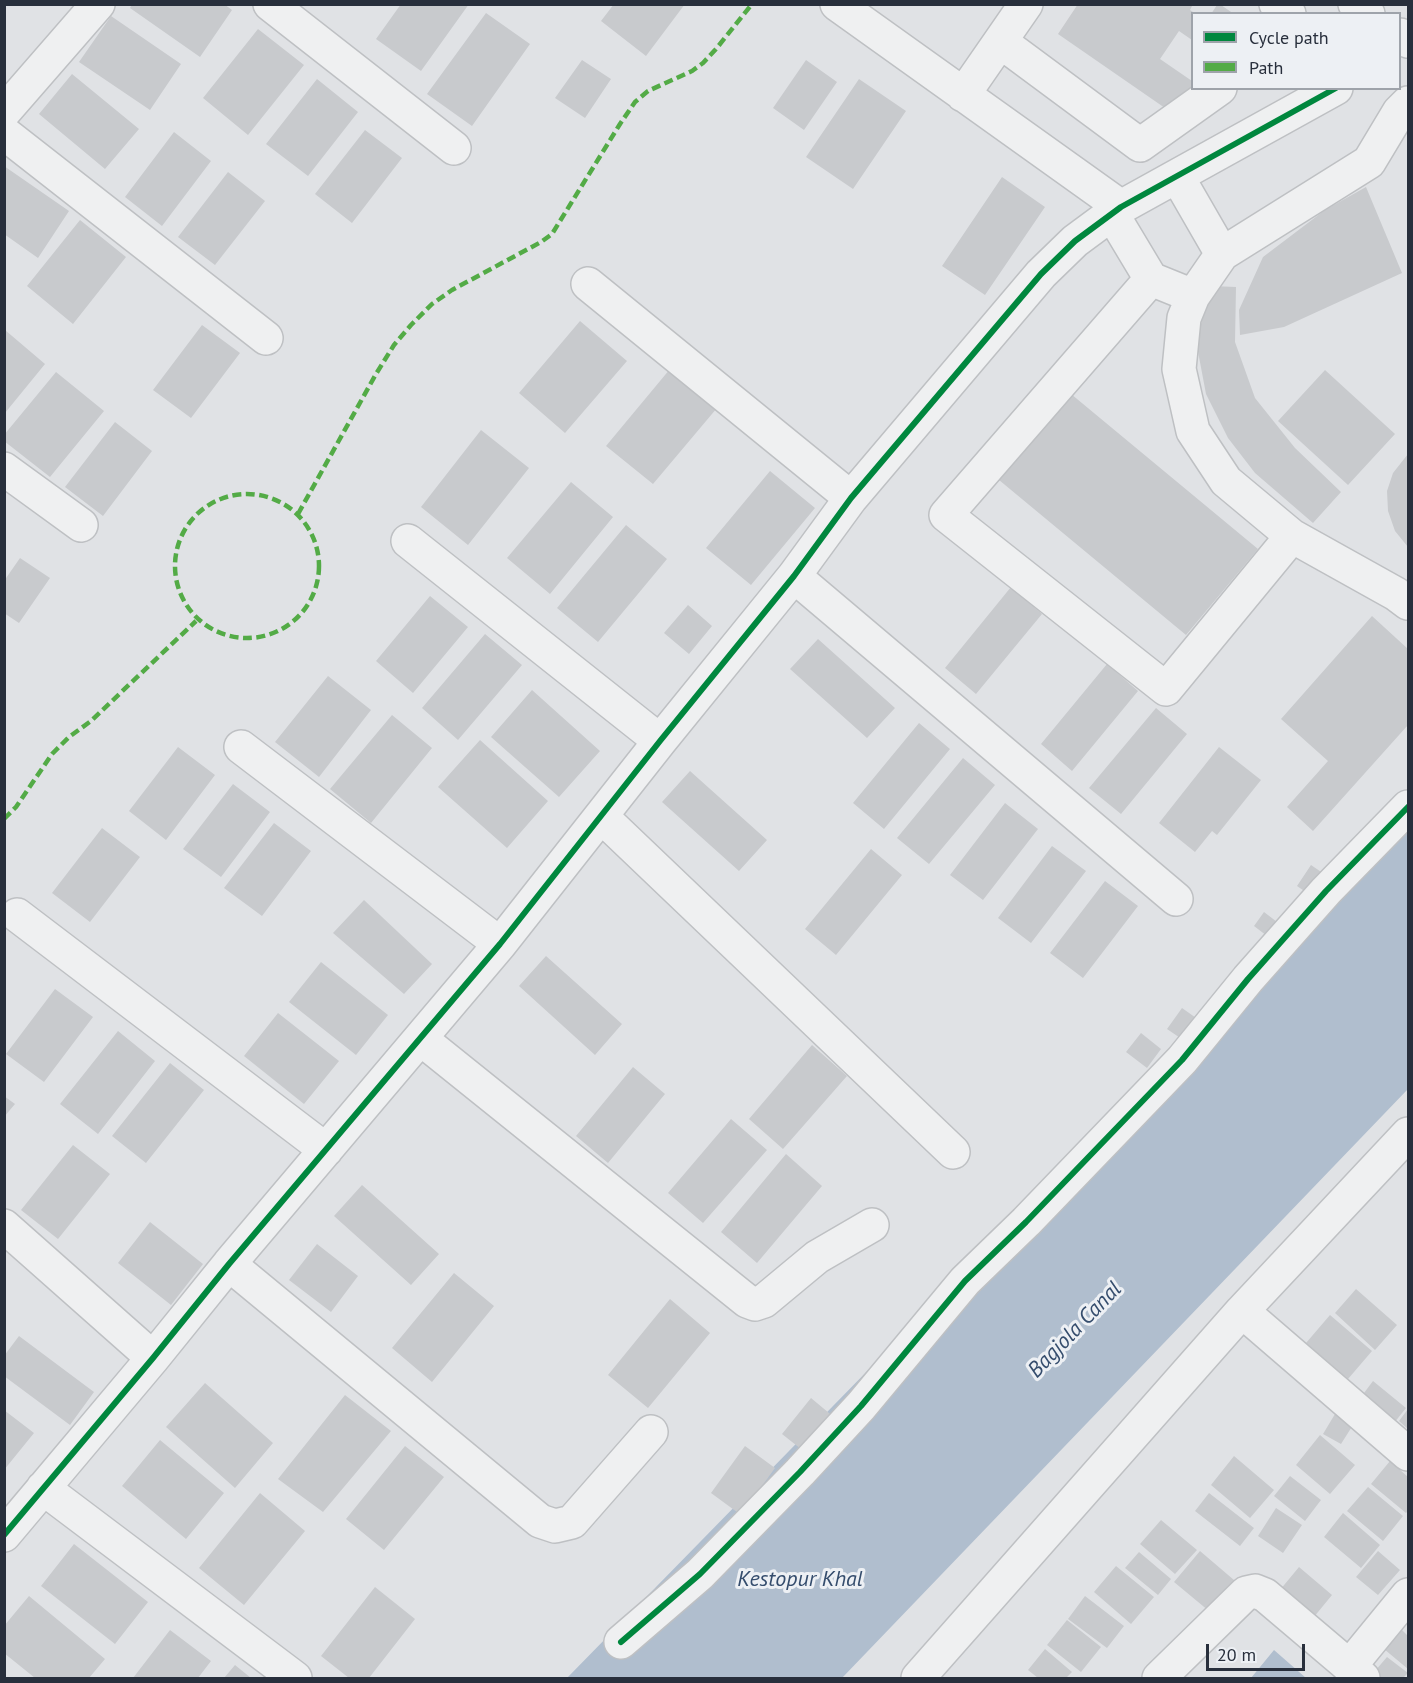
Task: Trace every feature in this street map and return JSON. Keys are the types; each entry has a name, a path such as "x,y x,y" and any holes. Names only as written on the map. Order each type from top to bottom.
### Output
{"street":[{"path":"4,112 98,4"},
{"path":"270,4 454,148"},
{"path":"837,4 963,94 1117,210 1151,279 1193,296"},
{"path":"963,94 1026,4"},
{"path":"1001,42 1140,145 1217,90"},
{"path":"4,1535 229,1264 500,944 794,576 851,498 1041,274 1075,241 1117,210 1332,90"},
{"path":"1408,103 1399,112 1369,162 1222,254 1193,296 1184,318 1179,369 1193,431 1226,481 1292,536 1408,603"},
{"path":"4,133 266,338"},
{"path":"1177,176 1222,254"},
{"path":"1151,279 946,515 1166,689 1292,536"},
{"path":"588,284 851,498"},
{"path":"4,469 81,525"},
{"path":"408,541 660,741"},
{"path":"794,576 1176,899"},
{"path":"241,747 500,944"},
{"path":"621,1642 700,1574 800,1472 861,1406 965,1281 1034,1215 1182,1060 1248,979 1408,807"},
{"path":"601,816 953,1152"},
{"path":"17,915 326,1150"},
{"path":"421,1039 747,1301 755,1304 764,1301 817,1257 872,1225"},
{"path":"918,1678 1242,1311 1408,1134"},
{"path":"4,1227 153,1358"},
{"path":"229,1264 540,1521 555,1526 572,1522 651,1432"},
{"path":"1242,1311 1408,1454"},
{"path":"43,1488 295,1678"},
{"path":"1159,1678 1246,1593 1255,1591 1265,1595 1356,1673 1408,1595"}],"water":[{"name":"Kestopur Khal","path":"1408,818 1408,1089 842,1678 567,1678"},
{"path":"1274,1650 1306,1678 1251,1678"}],"building":[{"path":"132,4 224,4 232,10 200,57 130,8"},
{"path":"401,4 469,4 421,71 376,39"},
{"path":"614,4 685,4 646,56 601,21"},
{"path":"1078,4 1193,4 1190,10 1193,12 1191,12 1191,39 1179,31 1160,59 1191,80 1191,90 1178,117 1058,34"},
{"path":"1217,5 1221,5 1231,12 1212,12"},
{"path":"486,13 530,44 472,126 427,94"},
{"path":"111,16 181,64 150,110 79,62"},
{"path":"258,29 304,65 248,135 203,98"},
{"path":"582,60 611,79 585,118 555,98"},
{"path":"806,60 837,82 804,130 773,108"},
{"path":"72,74 139,129 105,169 39,114"},
{"path":"317,79 358,112 308,176 266,144"},
{"path":"859,79 906,111 853,189 806,157"},
{"path":"365,130 402,158 352,223 315,194"},
{"path":"174,132 211,161 162,226 125,197"},
{"path":"4,166 69,211 38,258 4,234"},
{"path":"228,172 265,201 215,265 178,237"},
{"path":"1002,177 1045,207 985,295 942,266"},
{"path":"1366,187 1402,273 1284,327 1240,335 1239,310 1263,257 1325,210"},
{"path":"80,220 126,257 73,324 27,286"},
{"path":"1212,286 1236,287 1235,342 1255,398 1295,448 1341,492 1313,523 1255,473 1228,438 1206,394 1196,341"},
{"path":"580,321 627,361 565,433 519,393"},
{"path":"202,325 240,353 191,418 153,390"},
{"path":"5,330 45,364 5,413"},
{"path":"670,369 717,408 653,484 606,446"},
{"path":"1325,370 1395,434 1348,485 1278,421"},
{"path":"56,372 104,411 50,477 4,441 4,435"},
{"path":"1065,389 1258,549 1186,635 993,475"},
{"path":"115,422 152,451 103,516 65,487"},
{"path":"481,430 529,468 468,545 421,507"},
{"path":"1408,454 1408,547 1395,531 1388,511 1387,491 1393,473"},
{"path":"770,471 815,508 751,585 706,548"},
{"path":"571,482 613,517 550,594 507,558"},
{"path":"626,525 667,559 598,642 557,608"},
{"path":"20,558 50,578 19,623 4,613 4,581"},
{"path":"1011,587 1042,614 976,694 945,668"},
{"path":"430,596 468,627 413,693 376,661"},
{"path":"688,605 712,626 689,654 664,633"},
{"path":"1372,616 1408,649 1408,725 1313,831 1287,807 1328,761 1281,719"},
{"path":"485,634 522,665 458,740 422,708"},
{"path":"818,639 895,708 867,738 790,669"},
{"path":"1107,664 1138,691 1072,771 1041,744"},
{"path":"328,676 371,710 319,777 275,742"},
{"path":"532,690 600,751 559,797 491,737"},
{"path":"1156,708 1187,734 1121,814 1089,788"},
{"path":"392,715 432,748 371,823 330,789"},
{"path":"919,723 950,749 884,829 853,803"},
{"path":"480,740 548,801 507,848 438,787"},
{"path":"178,747 215,775 166,840 129,811"},
{"path":"1219,747 1261,780 1217,835 1212,831 1195,852 1159,823"},
{"path":"963,758 995,785 929,864 897,838"},
{"path":"690,771 767,840 739,871 662,802"},
{"path":"233,784 270,812 221,877 183,849"},
{"path":"1005,803 1038,829 983,900 950,875"},
{"path":"274,823 311,851 262,916 224,888"},
{"path":"102,828 140,857 90,922 52,893"},
{"path":"1052,846 1086,871 1031,943 998,918"},
{"path":"871,849 902,875 836,955 805,929"},
{"path":"1311,865 1330,878 1316,899 1297,886"},
{"path":"1105,881 1138,906 1083,978 1050,953"},
{"path":"364,900 432,964 404,994 333,933"},
{"path":"1264,912 1281,925 1271,939 1254,926"},
{"path":"546,956 622,1024 595,1055 519,986"},
{"path":"321,962 388,1015 356,1055 289,1002"},
{"path":"55,989 93,1017 44,1082 6,1054"},
{"path":"1182,1008 1206,1025 1192,1046 1167,1029"},
{"path":"278,1013 339,1061 304,1104 244,1056"},
{"path":"118,1031 155,1061 98,1134 60,1104"},
{"path":"1141,1033 1161,1049 1147,1068 1126,1052"},
{"path":"812,1045 847,1076 783,1149 749,1119"},
{"path":"170,1063 204,1090 146,1163 112,1136"},
{"path":"633,1067 665,1094 608,1163 576,1136"},
{"path":"4,1096 15,1104 4,1117"},
{"path":"731,1119 767,1150 703,1223 668,1193"},
{"path":"73,1145 110,1174 58,1239 21,1210"},
{"path":"786,1154 822,1186 757,1263 721,1232"},
{"path":"362,1185 439,1254 411,1285 334,1216"},
{"path":"150,1222 203,1264 171,1305 118,1263"},
{"path":"317,1244 358,1276 331,1312 289,1280"},
{"path":"454,1273 494,1306 432,1382 392,1348"},
{"path":"1356,1289 1397,1325 1375,1350 1335,1313"},
{"path":"670,1299 710,1333 648,1408 608,1375"},
{"path":"1330,1315 1372,1351 1348,1379 1306,1343"},
{"path":"19,1336 94,1392 70,1425 4,1376 4,1356"},
{"path":"1373,1381 1406,1408 1394,1423 1361,1397"},
{"path":"205,1383 273,1443 235,1488 166,1427"},
{"path":"345,1395 391,1431 323,1512 278,1479"},
{"path":"811,1398 835,1418 806,1453 782,1434"},
{"path":"1408,1409 1408,1429 1399,1421"},
{"path":"4,1410 34,1433 4,1470"},
{"path":"1335,1414 1353,1425 1341,1444 1323,1434"},
{"path":"1320,1435 1355,1465 1330,1494 1296,1465"},
{"path":"160,1440 224,1493 186,1539 122,1486"},
{"path":"405,1446 444,1477 384,1550 346,1519"},
{"path":"745,1446 775,1468 741,1515 711,1493"},
{"path":"1234,1456 1274,1490 1250,1518 1211,1485"},
{"path":"1390,1461 1408,1477 1408,1511 1406,1513 1371,1484"},
{"path":"1290,1476 1321,1500 1305,1521 1274,1496"},
{"path":"1368,1487 1403,1516 1383,1541 1347,1511"},
{"path":"260,1493 305,1531 244,1605 199,1568"},
{"path":"1209,1493 1254,1528 1240,1546 1195,1511"},
{"path":"1276,1508 1302,1525 1283,1553 1258,1536"},
{"path":"1343,1513 1380,1545 1361,1568 1324,1537"},
{"path":"1161,1520 1197,1550 1175,1574 1140,1544"},
{"path":"74,1544 148,1602 115,1644 41,1586"},
{"path":"1200,1551 1241,1586 1215,1616 1174,1582"},
{"path":"1378,1551 1400,1570 1378,1595 1356,1577"},
{"path":"1139,1552 1171,1579 1158,1595 1125,1568"},
{"path":"1116,1566 1154,1597 1131,1624 1094,1592"},
{"path":"1299,1567 1332,1595 1309,1623 1275,1596"},
{"path":"375,1587 415,1619 369,1678 349,1678 321,1656"},
{"path":"29,1596 105,1659 89,1678 35,1678 4,1653 4,1626"},
{"path":"1085,1596 1124,1626 1107,1648 1068,1619"},
{"path":"1067,1620 1101,1647 1081,1672 1047,1645"},
{"path":"1401,1629 1408,1636 1408,1669 1384,1649"},
{"path":"170,1630 211,1661 198,1678 133,1678"},
{"path":"1045,1649 1072,1672 1066,1678 1038,1678 1028,1670"},
{"path":"1387,1657 1408,1673 1403,1678 1369,1678"},
{"path":"235,1665 251,1678 224,1678"}],"marked path":[{"path":"298,514 376,374 394,345 411,325 432,304 452,290 552,234 635,102 648,91 692,71 703,63 752,4"},
{"path":"247,494 275,499 298,515 314,538 319,566 314,594 298,617 275,633 247,638 219,633 196,617 180,594 175,566 180,538 196,515 219,499 247,494"},
{"path":"4,819 16,807 52,754 69,737 91,721 196,621"}],"cycle path":[{"path":"4,1535 229,1264 500,944 794,576 851,498 1041,274 1075,241 1121,207 1332,90"},
{"path":"621,1642 700,1574 800,1472 861,1406 965,1281 1026,1222 1182,1060 1248,979 1326,891 1408,807"}],"water label":[{"name":"Bagjola Canal","path":"1075,1330"}]}
